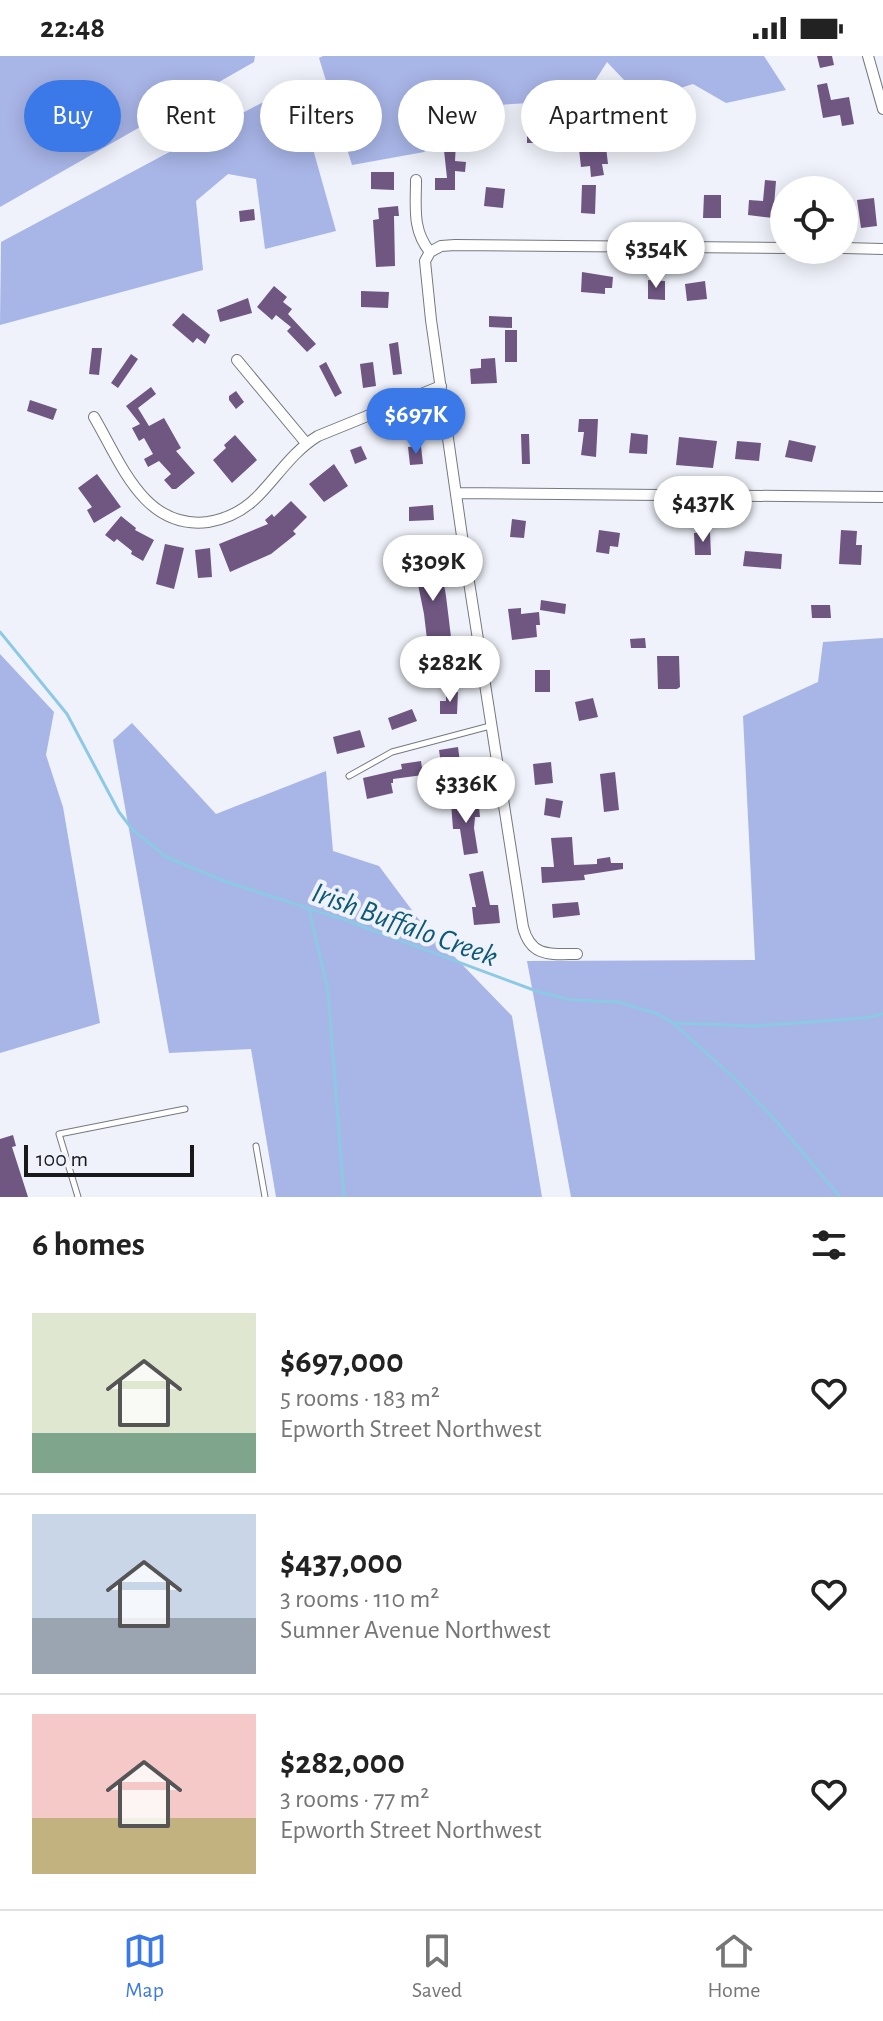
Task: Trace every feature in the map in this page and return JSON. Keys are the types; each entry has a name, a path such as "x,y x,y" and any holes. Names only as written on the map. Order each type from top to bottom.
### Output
{"street":[{"path":"868,56 883,109"},
{"path":"416,180 415,226 430,252"},
{"path":"577,954 548,954 535,950 526,940 491,726 425,261 430,252 441,246 455,245 770,248"},
{"path":"858,248 883,249"},
{"path":"237,360 306,443"},
{"path":"94,417 146,502 164,516 197,523 218,520 240,511 255,499 306,443 441,386"},
{"path":"457,493 883,497"}],"lane":[{"path":"349,776 392,752 491,726"},
{"path":"78,1197 59,1134 185,1109"},
{"path":"256,1146 265,1197"}],"shaded area":[{"path":"0,56 255,56 254,62 222,80 137,80 137,129 121,138 121,80 24,80 24,152 96,152 0,207"},
{"path":"764,56 786,90 726,103 696,86 696,80 624,80 607,62 596,80 521,80 521,104 505,104 505,80 398,80 398,152 424,152 352,165 348,152 382,152 382,80 326,80 319,58"},
{"path":"260,104 260,152 314,152 336,231 265,249 256,179 228,174 196,201 203,270 0,325 1,242 170,152 244,152 244,112"},
{"path":"883,638 883,1197 571,1197 527,961 755,960 743,716 818,682 823,642"},
{"path":"0,654 54,712 46,755 63,807 100,1023 0,1053"},
{"path":"132,723 216,814 326,771 333,851 379,866 420,921 512,1016 542,1197 276,1197 251,1049 169,1053 113,740"}],"building":[{"path":"817,56 832,56 834,65 820,68"},
{"path":"827,83 831,100 849,97 854,124 842,126 840,115 823,118 817,85"},
{"path":"444,152 455,152 455,161 466,162 465,172 455,171 455,190 435,190 435,178 447,178"},
{"path":"579,152 607,152 608,164 602,164 604,175 591,177 590,166 581,167"},
{"path":"371,172 394,172 394,190 371,189"},
{"path":"765,180 770,180 770,218 748,215 749,200 763,201"},
{"path":"582,185 596,185 595,214 581,213"},
{"path":"486,187 505,189 503,208 484,206"},
{"path":"704,195 721,195 721,218 703,218"},
{"path":"874,198 877,226 861,228 858,200"},
{"path":"398,206 399,216 394,216 395,266 376,267 373,220 379,219 378,208"},
{"path":"254,209 255,220 240,222 239,211"},
{"path":"582,272 613,277 612,288 605,288 605,294 581,292"},
{"path":"648,280 665,281 665,300 648,299"},
{"path":"705,281 707,299 687,301 685,284"},
{"path":"274,286 287,297 283,302 292,309 288,314 316,344 307,352 287,331 291,327 276,315 272,320 257,307"},
{"path":"361,291 389,292 388,308 361,307"},
{"path":"248,298 252,313 220,322 217,310"},
{"path":"183,313 210,335 205,344 197,338 193,343 172,325"},
{"path":"489,316 512,317 512,328 489,327"},
{"path":"505,330 517,330 517,362 505,362"},
{"path":"398,342 402,374 393,375 389,344"},
{"path":"92,348 102,348 99,375 89,374"},
{"path":"131,354 138,359 118,388 111,383"},
{"path":"495,358 497,383 471,384 470,369 481,368 481,359"},
{"path":"326,362 342,393 335,397 319,366"},
{"path":"373,362 376,386 363,388 360,364"},
{"path":"151,387 156,394 138,408 149,426 164,418 181,448 176,451 195,473 176,489 164,480 171,474 159,461 148,467 144,459 153,454 144,438 139,441 132,428 140,424 126,406"},
{"path":"236,391 244,402 236,409 229,396"},
{"path":"30,400 57,409 53,420 27,411"},
{"path":"579,419 598,419 596,457 581,455 584,432 578,432"},
{"path":"631,433 648,435 647,454 629,453"},
{"path":"521,434 529,434 530,464 522,464"},
{"path":"235,435 257,460 232,483 213,460"},
{"path":"679,437 717,441 713,468 676,465"},
{"path":"789,440 816,446 812,462 785,457"},
{"path":"737,441 761,443 759,461 735,459"},
{"path":"361,446 367,459 355,464 350,450"},
{"path":"421,446 423,464 410,465 408,447"},
{"path":"334,464 348,486 324,502 309,484"},
{"path":"97,474 121,507 94,523 87,510 92,507 78,488"},
{"path":"291,501 307,517 293,531 296,534 271,554 230,572 219,544 268,524 265,520 272,514 274,517"},
{"path":"433,505 434,520 409,521 409,507"},
{"path":"121,516 135,530 154,540 143,561 131,554 132,551 117,539 114,542 105,535"},
{"path":"512,519 526,521 524,538 510,537"},
{"path":"599,530 620,533 618,547 610,546 609,554 596,552"},
{"path":"841,530 857,531 856,545 862,545 861,565 839,564"},
{"path":"710,532 711,555 695,555 694,533"},
{"path":"434,543 437,568 441,567 446,596 453,661 430,665 424,614 410,545"},
{"path":"165,544 184,548 174,589 156,584"},
{"path":"210,548 212,577 198,578 195,550"},
{"path":"745,551 782,554 781,569 743,566"},
{"path":"541,600 566,604 565,614 540,610"},
{"path":"811,605 830,605 831,618 812,618"},
{"path":"521,608 521,614 539,612 537,637 512,640 508,609"},
{"path":"645,638 646,648 631,648 630,639"},
{"path":"657,656 679,656 680,687 658,689"},
{"path":"535,670 550,670 550,692 535,692"},
{"path":"446,692 458,692 457,714 440,714 440,701 446,701"},
{"path":"593,698 598,717 579,721 575,702"},
{"path":"412,709 417,721 392,730 388,718"},
{"path":"360,730 365,747 337,754 333,737"},
{"path":"458,747 460,762 441,764 439,750"},
{"path":"421,761 423,775 393,779 393,793 367,799 363,778 402,769 401,764"},
{"path":"551,762 553,783 535,785 533,764"},
{"path":"615,772 619,810 604,812 600,774"},
{"path":"546,798 563,801 560,818 544,815"},
{"path":"473,801 473,808 479,807 480,817 475,817 474,828 478,853 464,855 460,829 453,829 451,803"},
{"path":"572,837 574,865 597,864 597,859 610,857 611,863 623,863 623,869 584,875 585,880 542,883 541,867 554,867 551,838"},
{"path":"483,871 490,905 498,905 500,923 474,925 472,907 476,907 469,874"},
{"path":"578,902 580,915 553,918 552,904"},
{"path":"13,1135 16,1146 12,1147 28,1197 0,1197 0,1139"}],"waterway":[{"name":"Irish Buffalo Creek","path":"0,632 67,714 119,812 132,829 166,857 224,881 345,920 539,992 571,1000 619,1002 658,1014 673,1023 734,1078 777,1122 840,1197"},
{"path":"309,909 328,991 344,1197"},
{"path":"673,1023 755,1026 883,1014"}]}
